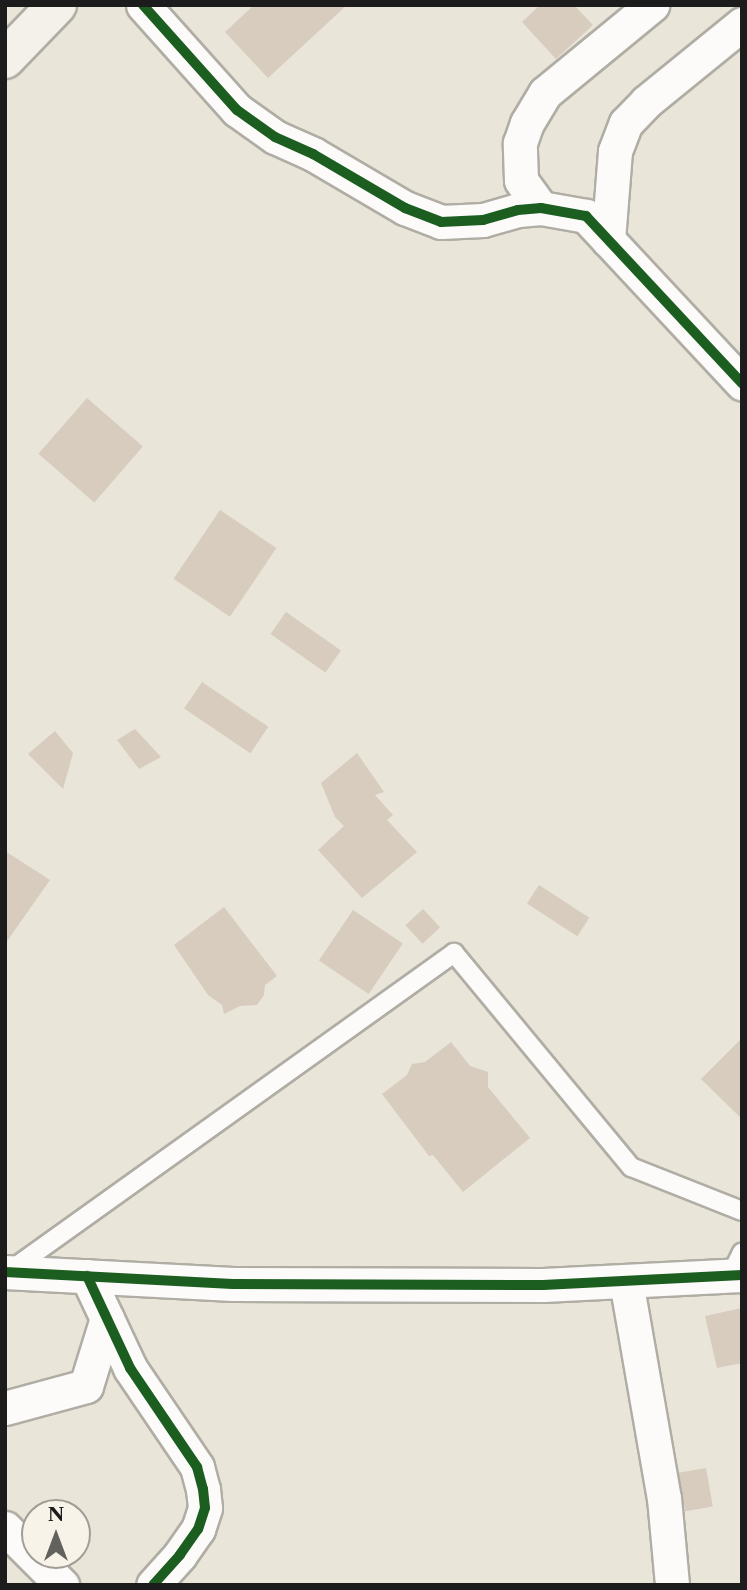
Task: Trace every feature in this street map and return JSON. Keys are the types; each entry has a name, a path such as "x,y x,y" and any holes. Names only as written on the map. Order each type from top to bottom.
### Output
{"street":[{"path":"5,59 57,5"},
{"path":"143,5 237,110 275,137 313,154 405,208 441,222 483,220 518,210 541,208 586,216 742,383"},
{"path":"541,208 521,180 520,143 527,123 545,93 652,5"},
{"path":"608,240 615,152 626,123 646,102 742,24"},
{"path":"7,1272 233,1284 543,1285 626,1281 738,1267"},
{"path":"87,1276 130,1368 197,1467 203,1489 205,1508 198,1528 180,1555 153,1585"},
{"path":"626,1281 664,1498 672,1585"},
{"path":"5,1408 86,1386 107,1318"},
{"path":"5,1528 62,1585"}],"lane":[{"path":"7,1272 454,953 631,1167 742,1211"}],"building":[{"path":"254,5 347,5 268,78 225,32"},
{"path":"540,5 574,5 593,25 556,59 522,22"},
{"path":"87,398 143,447 94,502 38,454"},
{"path":"220,510 276,548 230,617 174,579"},
{"path":"286,612 341,650 325,673 271,634"},
{"path":"202,682 268,727 250,753 184,709"},
{"path":"135,729 161,757 139,769 117,740"},
{"path":"55,731 73,753 63,789 28,754"},
{"path":"357,753 384,792 375,795 393,815 387,820 417,852 362,898 318,850 344,826 335,817 321,783"},
{"path":"5,851 50,880 5,944"},
{"path":"539,885 589,918 577,936 527,903"},
{"path":"224,907 277,976 265,985 264,995 257,1005 240,1006 224,1014 222,1005 208,995 174,945"},
{"path":"423,909 440,927 422,944 405,925"},
{"path":"353,910 403,944 369,994 319,961"},
{"path":"742,1038 742,1119 701,1079"},
{"path":"451,1042 470,1066 488,1072 488,1087 530,1138 463,1192 433,1155 429,1156 382,1094 407,1075 412,1064 425,1062"},
{"path":"742,1308 742,1363 717,1368 705,1316"},
{"path":"706,1468 713,1506 685,1511 678,1473"}],"cycle path":[{"path":"143,5 237,110 275,137 313,154 405,208 441,222 483,220 518,210 541,208 586,216 742,383"},
{"path":"5,1272 233,1284 543,1285 742,1275"},
{"path":"87,1276 130,1368 197,1467 203,1489 205,1508 198,1529 180,1555 153,1585"}]}
